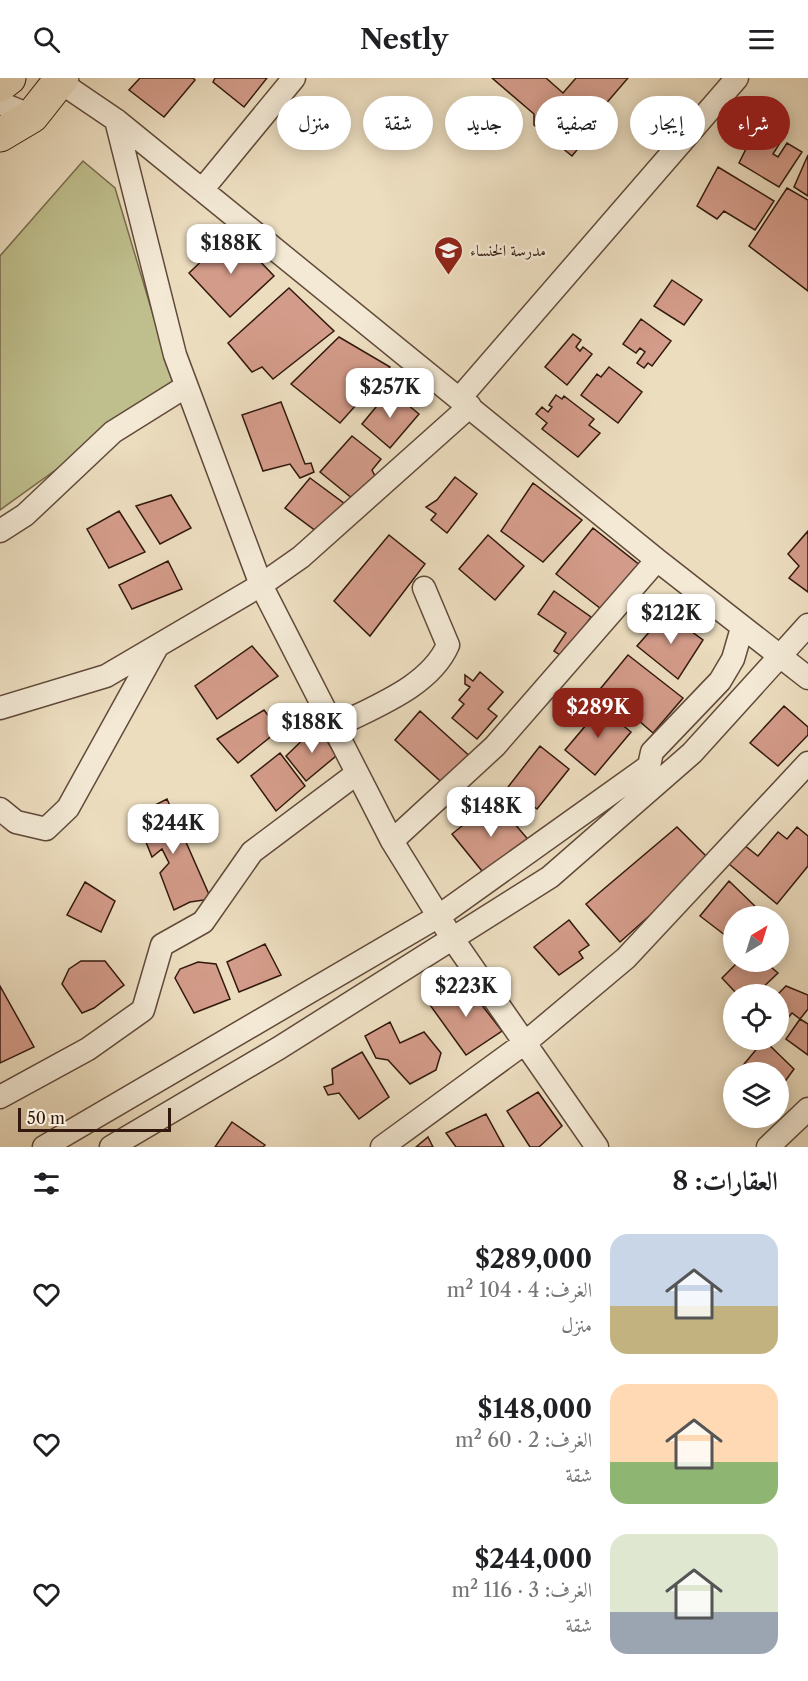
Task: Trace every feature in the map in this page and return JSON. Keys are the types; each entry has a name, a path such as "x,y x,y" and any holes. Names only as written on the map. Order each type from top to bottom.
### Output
{"main road":[{"path":"0,85 9,78"},
{"path":"0,135 32,116 58,79"}],"street":[{"path":"202,190 294,78"},
{"path":"0,708 106,676 261,585 301,557 465,403 737,78"},
{"path":"58,79 116,120 657,560 808,678"},
{"path":"0,103 32,116"},
{"path":"116,120 185,387 261,585 392,841 452,938 597,1147"},
{"path":"0,531 25,515 113,432 185,387"},
{"path":"392,841 495,746 657,560"},
{"path":"333,728 420,681 441,659 447,645 424,588"},
{"path":"111,1147 279,1048 549,877 664,780 692,753 808,625"},
{"path":"44,1147 439,916 649,765 652,752 720,681 733,659 742,628"},
{"path":"0,809 16,822 46,829 68,808 158,645"},
{"path":"382,1147 526,1042 626,958 808,763"},
{"path":"0,1097 88,1049 143,1010 162,945 203,922 252,852 356,774"},
{"path":"768,1147 808,1109"}],"green space":[{"path":"83,161 115,188 174,385 0,510 0,256"}],"building":[{"path":"140,78 193,78 195,80 164,117 129,90"},
{"path":"215,78 267,78 244,107 213,82"},
{"path":"492,78 546,78 563,93 576,78 628,78 612,96 535,96 535,126 534,114 523,105 523,96 513,96"},
{"path":"790,145 802,152 779,187 739,163 746,150 776,150 773,154 778,157 782,150 790,150"},
{"path":"565,150 577,150 572,156"},
{"path":"808,155 808,196 794,187"},
{"path":"718,167 774,201 755,230 724,211 717,219 697,206"},
{"path":"787,188 808,200 808,291 749,246"},
{"path":"232,232 274,276 230,317 189,273"},
{"path":"672,280 702,300 684,325 654,306"},
{"path":"289,288 334,331 273,379 262,367 252,372 228,343"},
{"path":"641,319 671,341 652,366 648,363 644,368 637,363 645,352 640,348 636,353 623,344"},
{"path":"573,334 581,340 576,347 580,351 583,347 592,354 567,385 545,367"},
{"path":"339,337 390,367 340,423 291,384"},
{"path":"609,367 642,392 618,423 581,395 597,374 601,377"},
{"path":"390,390 419,414 390,448 362,424"},
{"path":"556,395 562,399 564,396 594,419 589,425 600,433 578,457 542,429 547,423 536,414 542,407 548,412 552,407 549,405"},
{"path":"281,402 305,464 311,463 314,472 300,478 290,464 263,471 242,415"},
{"path":"352,436 381,459 372,470 375,476 353,499 320,472"},
{"path":"455,477 477,494 447,533 431,520 436,514 426,507 437,500"},
{"path":"310,478 345,504 320,534 285,508"},
{"path":"533,483 582,520 543,562 501,531"},
{"path":"171,495 191,528 160,544 136,506"},
{"path":"119,511 145,552 109,568 87,529"},
{"path":"593,528 641,566 605,612 556,574"},
{"path":"808,531 808,592 789,578 799,566 788,554"},
{"path":"389,535 425,564 370,636 334,601"},
{"path":"488,535 524,566 495,600 459,569"},
{"path":"168,561 182,589 132,609 119,585"},
{"path":"554,591 591,617 563,657 554,651 566,633 538,614"},
{"path":"666,613 703,640 678,679 637,646"},
{"path":"252,646 278,676 217,719 195,686"},
{"path":"628,655 683,698 653,733 601,688"},
{"path":"480,672 503,692 488,709 497,716 477,739 452,718 464,704 459,700 470,687 465,684 465,675 473,681"},
{"path":"593,701 631,732 595,775 565,750 592,718 584,712"},
{"path":"784,706 808,727 808,735 778,766 750,743"},
{"path":"264,710 279,730 238,763 217,739"},
{"path":"420,711 474,760 448,788 395,740"},
{"path":"318,725 336,756 306,781 286,756"},
{"path":"540,746 569,769 537,809 508,787"},
{"path":"280,753 305,786 276,811 251,776"},
{"path":"167,799 211,899 190,902 174,910 160,873 169,863 162,849 152,857 135,815"},
{"path":"494,800 532,844 486,876 452,834"},
{"path":"677,827 711,861 620,942 586,904"},
{"path":"797,827 808,836 808,866 777,904 729,864 744,845 758,856 778,832 787,839"},
{"path":"729,881 755,906 723,906 723,934 700,916"},
{"path":"85,882 115,901 101,932 67,915"},
{"path":"569,920 589,945 579,952 583,958 559,975 534,947"},
{"path":"265,944 281,975 239,992 227,962"},
{"path":"81,961 105,961 124,985 94,1008 82,1013 62,984 69,969"},
{"path":"198,962 216,964 230,999 194,1013 175,978 180,969"},
{"path":"728,972 778,973 766,984 728,984 722,978"},
{"path":"463,981 502,1031 466,1055 430,1005"},
{"path":"0,986 34,1047 0,1063"},
{"path":"789,987 808,995 808,1009 800,1019 792,1013 789,1017"},
{"path":"800,1019 808,1024 808,1055 789,1041 789,1035"},
{"path":"390,1022 400,1043 424,1032 441,1053 436,1070 410,1084 388,1060 376,1058 365,1036"},
{"path":"756,1050 774,1050 787,1062 746,1062"},
{"path":"362,1052 389,1097 359,1119 339,1093 328,1095 324,1087 333,1084 332,1069"},
{"path":"789,1064 794,1069 789,1076"},
{"path":"538,1092 562,1126 539,1147 530,1147 507,1111"},
{"path":"486,1114 504,1147 456,1147 446,1133"},
{"path":"232,1122 265,1145 263,1147 215,1147"},
{"path":"428,1137 433,1147 416,1147"}],"place":[{"name":"مدرسة الخنساء","path":"449,276"}]}
